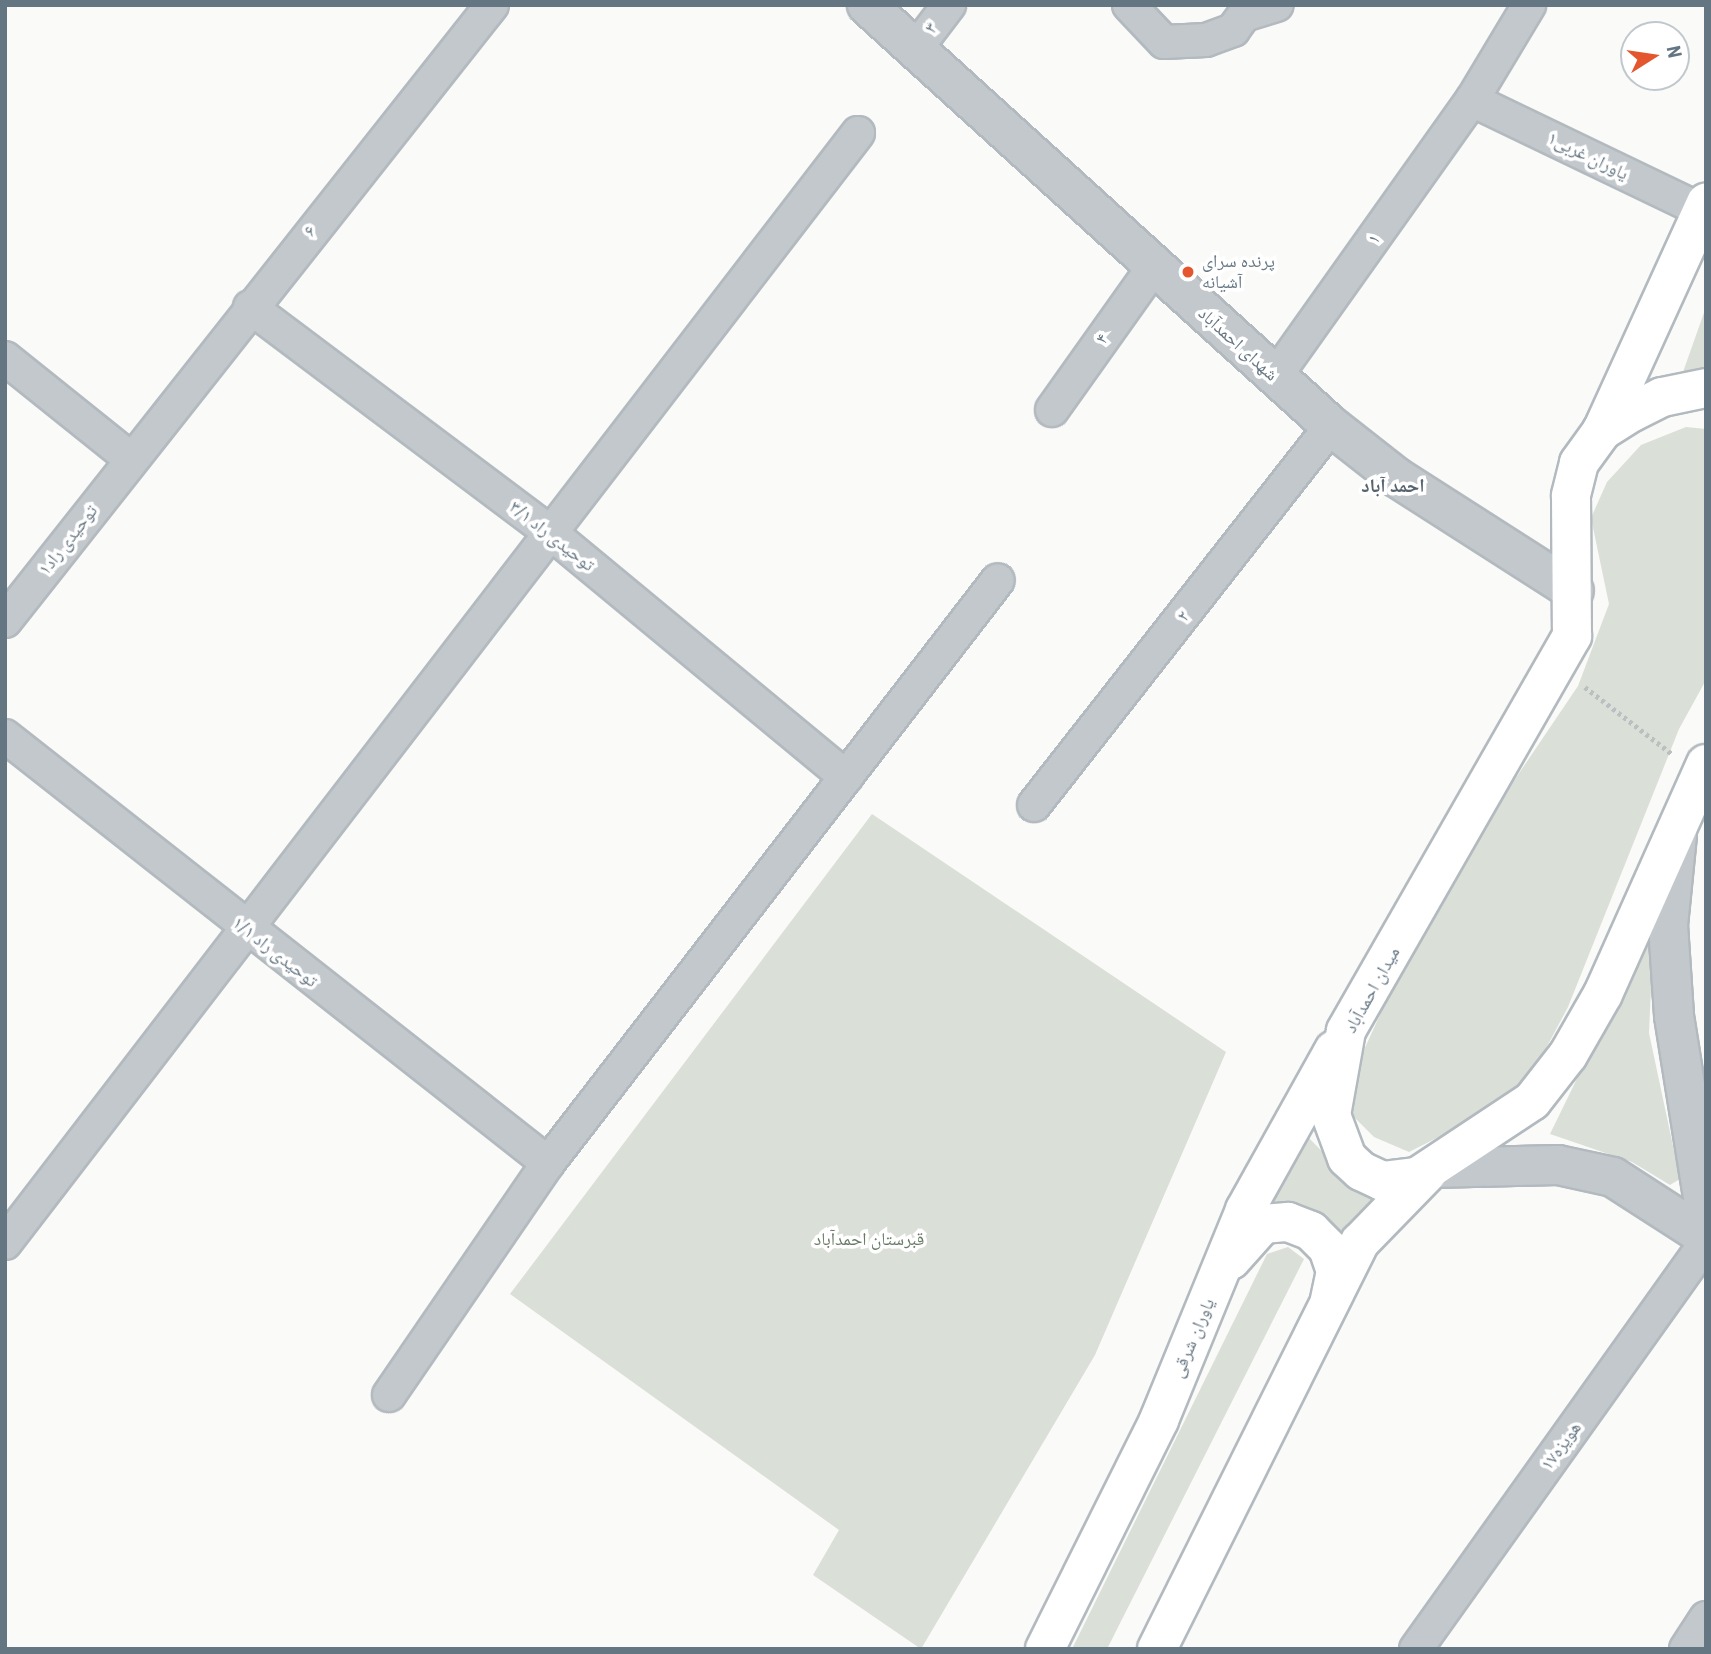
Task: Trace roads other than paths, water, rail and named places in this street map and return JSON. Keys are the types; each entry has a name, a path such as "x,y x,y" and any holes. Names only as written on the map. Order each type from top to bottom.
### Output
{"main road":[{"path":"1602,431 1705,212"},
{"name":"میدان احمدآباد","path":"1703,770 1603,994 1568,1055 1532,1101 1417,1177 1382,1181 1348,1158 1331,1115 1346,1031 1572,636 1574,591 1571,496 1579,463 1602,431 1662,397 1706,388"},
{"name":"یاوران شرقی","path":"1045,1649 1159,1420 1245,1210 1346,1031"},
{"path":"1157,1649 1360,1242 1432,1168"},
{"path":"1220,1275 1264,1224 1288,1222 1311,1231 1328,1248 1336,1271 1323,1317"}],"street":[{"name":"۶","path":"131,459 492,5"},
{"name":"شهدای احمدآباد","path":"867,5 1153,268 1331,426 1396,477 1574,591"},
{"name":"۳","path":"914,51 949,5"},
{"path":"1129,5 1164,42 1206,40 1233,30 1244,15 1276,5"},
{"name":"۱","path":"1275,377 1472,100 1529,5"},
{"name":"یاوران غربی۱","path":"1472,100 1705,212"},
{"path":"5,1243 248,931 858,133"},
{"name":"۴","path":"1052,410 1153,268"},
{"name":"۳/۱ توحیدی راد","path":"250,307 551,533 846,777"},
{"path":"5,358 131,459"},
{"name":"۲","path":"1034,805 1331,426"},
{"name":"توحیدی راد۱","path":"5,621 131,459"},
{"path":"389,1395 548,1163 998,580"},
{"name":"۱/۱ توحیدی راد","path":"5,736 248,931 548,1163"},
{"path":"1679,819 1668,925 1674,1016 1706,1215"},
{"path":"1432,1168 1558,1165 1613,1177 1706,1237"},
{"name":"هویزه۱۷","path":"1416,1649 1706,1243"},
{"path":"1686,1649 1706,1618"}],"place":[{"name":"پرنده سرای آشیانه","path":"1188,272"}],"district":[{"name":"احمد آباد","path":"1393,486"}],"park label":[{"name":"قبرستان احمدآباد","path":"869,1239"}]}
